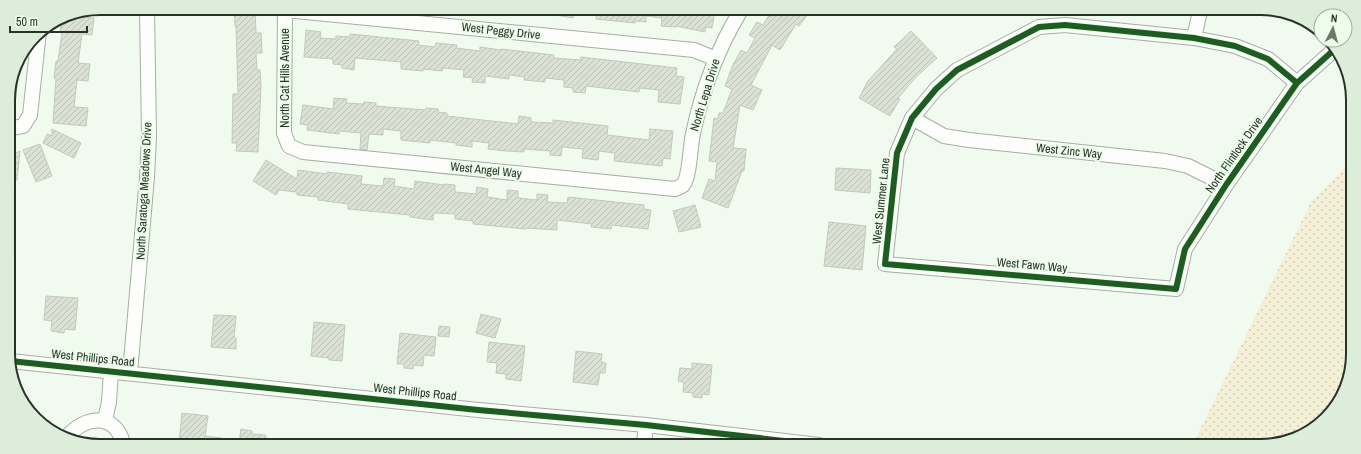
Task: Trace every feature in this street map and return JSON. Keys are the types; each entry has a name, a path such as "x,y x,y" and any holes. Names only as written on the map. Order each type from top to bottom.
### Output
{"street":[{"name":"North Saratoga Meadows Drive","path":"130,373 147,177 148,15"},
{"name":"North Cat Hills Avenue","path":"285,15 284,133 290,146"},
{"name":"West Peggy Drive","path":"345,15 694,50 716,59"},
{"name":"North Lepa Drive","path":"683,185 688,174 692,136 698,110 716,59 725,38 738,15"},
{"path":"1194,38 1199,15"},
{"name":"West Summer Lane","path":"885,264 897,153 912,118 936,89 957,70 1039,27 1065,25 1194,38 1235,46 1268,59 1297,83"},
{"path":"15,128 23,126 30,115 38,42"},
{"name":"North Flintlock Drive","path":"1176,289 1185,249 1226,186 1297,83 1331,52"},
{"name":"West Zinc Way","path":"912,118 944,136 1165,161 1188,166 1226,186"},
{"name":"West Angel Way","path":"290,146 303,152 675,189 683,185"},
{"name":"West Fawn Way","path":"885,264 1176,289"},
{"name":"West Phillips Road","path":"15,362 478,410 646,425 767,439"},
{"path":"105,420 111,371"},
{"path":"70,434 82,424 91,421 105,420 116,429 121,439"},
{"path":"645,439 646,425"}],"shaded area":[{"path":"1346,166 1346,354 1340,387 1335,397 1317,418 1304,428 1294,433 1267,439 1195,439 1311,202"}],"building":[{"path":"234,15 255,15 256,33 261,33 262,53 256,53 257,70 260,70 261,86 258,152 236,151 237,143 232,143 233,94 238,94"},
{"path":"555,15 574,15 573,18"},
{"path":"596,15 714,15 712,28 706,27 705,32 676,26 661,26 662,18 646,16 646,22 635,21 635,23 596,19"},
{"path":"769,15 771,17 772,15 807,15 799,26 796,24 780,50 772,45 751,85 762,90 753,110 740,105 733,148 746,149 744,171 742,171 728,208 702,198 709,179 715,181 717,162 709,161 714,118 718,119 719,113 723,113 732,89 725,86 732,67 741,50 747,53 755,38 749,35 757,22 763,25"},
{"path":"83,17 94,18 92,35 82,34 78,63 90,64 88,81 77,80 74,107 88,108 86,126 53,123 56,78 54,78 62,32 60,32 61,25 67,21"},
{"path":"306,30 321,32 320,38 336,39 336,36 350,37 350,34 419,41 418,45 435,47 436,43 457,45 456,48 480,51 480,47 554,55 554,58 580,60 581,57 677,68 676,76 684,77 680,104 658,102 659,90 640,88 639,92 586,86 585,93 573,92 573,88 564,87 564,80 545,78 545,82 524,80 525,77 509,75 509,79 485,76 485,83 472,82 473,78 463,77 464,70 443,68 442,71 401,69 401,62 355,58 354,70 342,68 342,65 333,64 333,59 304,57"},
{"path":"911,31 937,58 916,77 898,98 900,99 890,116 859,98 868,81 897,49 894,47"},
{"path":"17,82 15,106 15,94"},
{"path":"334,98 347,99 346,103 363,104 364,102 376,103 376,106 425,110 426,108 438,109 438,112 447,113 447,116 518,124 519,116 531,118 531,122 553,123 553,120 608,126 607,135 649,140 650,129 673,131 670,159 663,158 662,166 614,161 615,153 599,151 598,160 582,158 583,149 562,147 561,156 550,155 550,151 524,149 524,152 506,151 488,149 489,143 472,141 472,147 456,145 456,143 430,140 430,143 401,140 401,131 383,129 383,135 369,134 367,150 360,149 361,133 340,131 339,134 307,130 308,125 300,124 303,105 333,109"},
{"path":"52,129 81,143 74,158 43,143 47,134 52,136"},
{"path":"40,144 52,176 36,182 23,150"},
{"path":"20,151 17,180 15,180 15,153"},
{"path":"266,160 297,179 298,170 327,174 327,172 362,176 361,184 383,186 384,178 395,179 394,186 414,189 415,181 455,185 455,192 476,194 477,187 488,189 487,197 507,200 507,190 518,191 518,198 537,200 537,194 548,195 547,202 567,203 568,197 644,205 644,209 651,210 648,229 612,225 611,229 591,227 592,224 557,220 557,230 526,229 473,224 473,221 455,219 455,214 434,213 433,220 410,217 410,215 348,209 348,204 318,200 318,197 297,195 297,192 279,190 276,195 253,181"},
{"path":"836,168 871,170 870,193 835,190"},
{"path":"695,205 701,227 679,232 673,211"},
{"path":"829,222 866,226 862,270 824,266"},
{"path":"46,296 78,298 75,330 65,329 64,333 51,331 52,321 44,320"},
{"path":"481,314 501,319 495,338 476,333"},
{"path":"214,315 236,316 234,338 236,338 236,349 211,347"},
{"path":"314,322 345,325 342,361 311,356"},
{"path":"439,326 450,327 449,337 438,336"},
{"path":"400,333 436,337 434,356 424,355 423,366 413,365 413,369 404,368 404,364 397,364"},
{"path":"489,342 525,346 521,381 506,379 506,374 496,373 497,363 487,362"},
{"path":"576,351 602,354 601,362 606,363 605,373 600,373 598,385 573,382"},
{"path":"692,363 712,365 709,395 702,394 702,398 693,397 693,393 683,392 684,382 678,381 680,368 692,369"},
{"path":"182,413 208,416 205,436 222,438 222,439 179,439"},
{"path":"241,429 252,431 252,434 266,435 266,439 240,439"}],"cycle path":[{"path":"1065,25 1194,38 1235,46 1268,59 1297,83 1226,185 1185,249 1176,289 885,264 897,153 912,118 936,89 957,70 1039,27 1065,25"},
{"path":"1297,83 1331,52"},
{"path":"15,362 478,410 646,425 767,439"}]}
